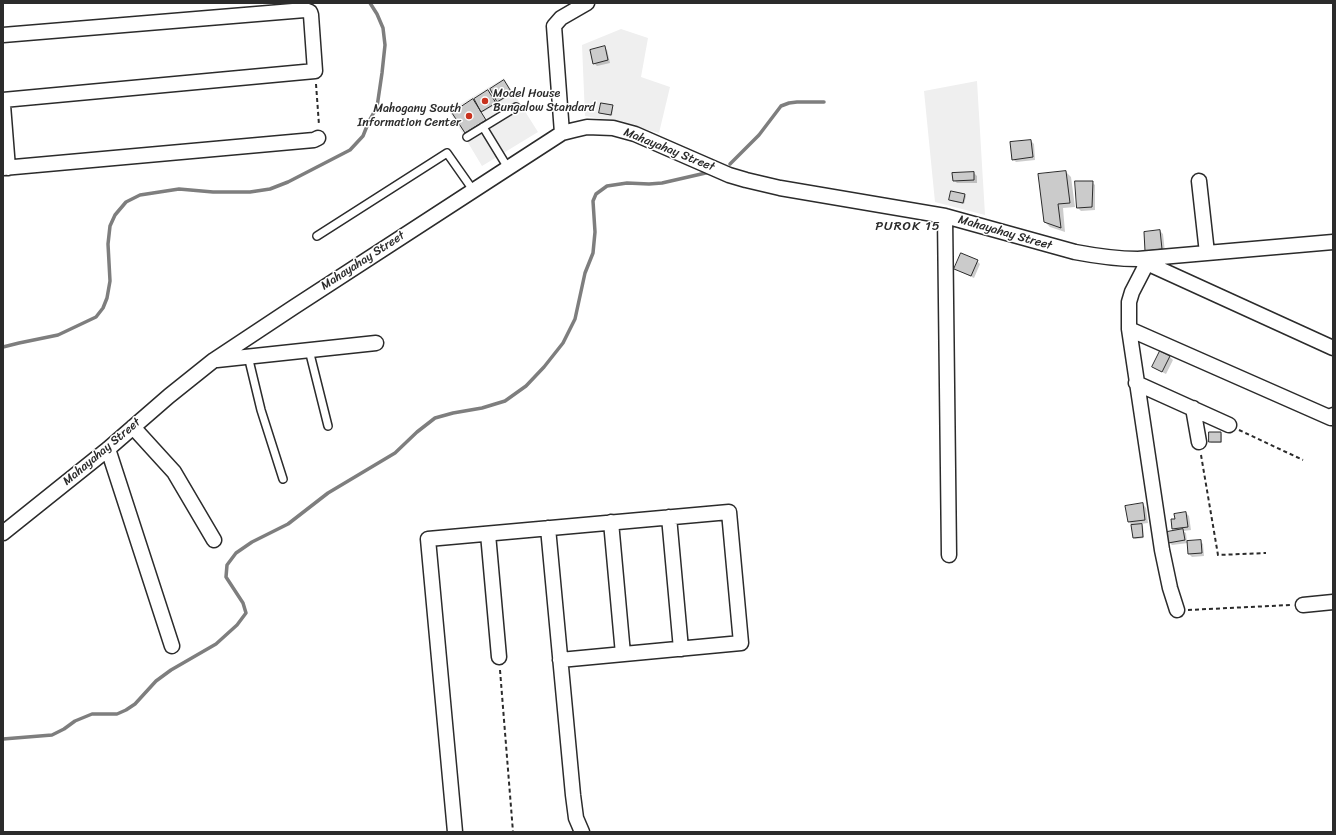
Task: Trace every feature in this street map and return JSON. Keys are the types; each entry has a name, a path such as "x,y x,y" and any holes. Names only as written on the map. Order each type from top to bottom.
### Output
{"street":[{"path":"562,133 554,26 561,18 587,3"},
{"path":"3,35 305,10 310,12 311,15 315,71 3,100"},
{"path":"3,105 6,168 314,140 318,138"},
{"name":"Mahayahay Street","path":"3,533 108,449 169,396 214,360 562,133 587,127 613,128 635,134 729,175 746,180 780,188 945,216 1075,252 1118,259 1142,261 1207,253 1333,242"},
{"path":"1200,182 1207,253"},
{"path":"945,216 949,556"},
{"path":"1177,610 1166,570 1136,383 1129,329 1129,302 1142,261 1333,348"},
{"path":"1129,329 1332,418 1333,415"},
{"path":"214,360 376,343"},
{"path":"1136,383 1229,425"},
{"path":"1193,408 1199,442"},
{"path":"133,427 174,472 214,540"},
{"path":"108,449 172,646"},
{"path":"454,832 428,539 729,512 740,643 560,660"},
{"path":"669,517 681,649"},
{"path":"611,522 623,654"},
{"path":"548,528 574,809 582,832"},
{"path":"488,534 499,657"},
{"path":"1303,605 1333,602"}],"lane":[{"path":"468,137 516,107"},
{"path":"484,127 508,168"},
{"path":"318,236 448,153 473,190"},
{"path":"309,350 328,426"},
{"path":"248,356 261,410 282,480"}],"path":[{"path":"315,71 319,133 318,138"},
{"path":"1229,425 1303,460"},
{"path":"1199,442 1218,555 1266,553"},
{"path":"1177,610 1303,605"},
{"path":"499,657 513,832"}],"shaded area":[{"path":"621,29 648,38 641,77 670,87 659,133 624,123 585,116 582,45"},
{"path":"504,78 538,132 482,166 449,111"},
{"path":"977,81 985,215 935,202 924,91"}],"building":[{"path":"605,46 608,60 593,64 590,50"},
{"path":"504,80 512,93 497,102 490,89"},
{"name":"Model House Bungalow Standard","path":"488,90 496,103 481,112 474,99"},
{"path":"473,99 486,120 465,133 452,113"},
{"path":"601,103 613,105 611,115 599,113"},
{"path":"1031,140 1033,157 1012,160 1010,142"},
{"path":"1066,171 1070,203 1058,204 1061,228 1044,222 1038,174"},
{"path":"974,172 974,180 953,181 952,173"},
{"path":"1075,181 1093,181 1092,207 1077,208"},
{"path":"951,191 965,194 963,203 949,200"},
{"path":"1160,230 1162,249 1145,251 1144,232"},
{"path":"961,253 978,260 971,276 954,269"},
{"path":"1160,351 1170,356 1162,372 1152,367"},
{"path":"1209,432 1221,432 1221,442 1209,442"},
{"path":"1143,503 1145,520 1128,522 1125,506"},
{"path":"1186,512 1188,527 1172,529 1171,519 1175,519 1174,514"},
{"path":"1142,524 1143,537 1133,538 1131,525"},
{"path":"1183,529 1185,540 1168,543 1167,532"},
{"path":"1201,540 1202,553 1188,554 1187,541"}],"waterway":[{"path":"3,347 58,335 96,317 103,308 107,298 110,281 108,244 110,226 115,215 126,202 140,195 179,189 213,192 250,192 270,189 288,182 350,150 363,136 377,107 382,73 385,45 383,28 370,3"},
{"path":"730,164 759,135 781,106 797,102 824,102"},
{"path":"3,739 52,735 75,721 92,714 117,714 126,710 135,704 156,681 171,670 216,644 237,625 246,613 243,603 226,577 227,565 236,553 252,542 288,524 328,493 395,453 417,432 435,418 482,408 505,401 526,386 544,367 563,343 575,319 585,273 593,253 595,232 593,201 596,194 607,186 627,183 662,183 710,172"}],"place":[{"name":"Model House Bungalow Standard","path":"485,101"},
{"name":"Mahogany South Information Center","path":"469,116"}],"district":[{"name":"PUROK 15","path":"908,227"}]}
